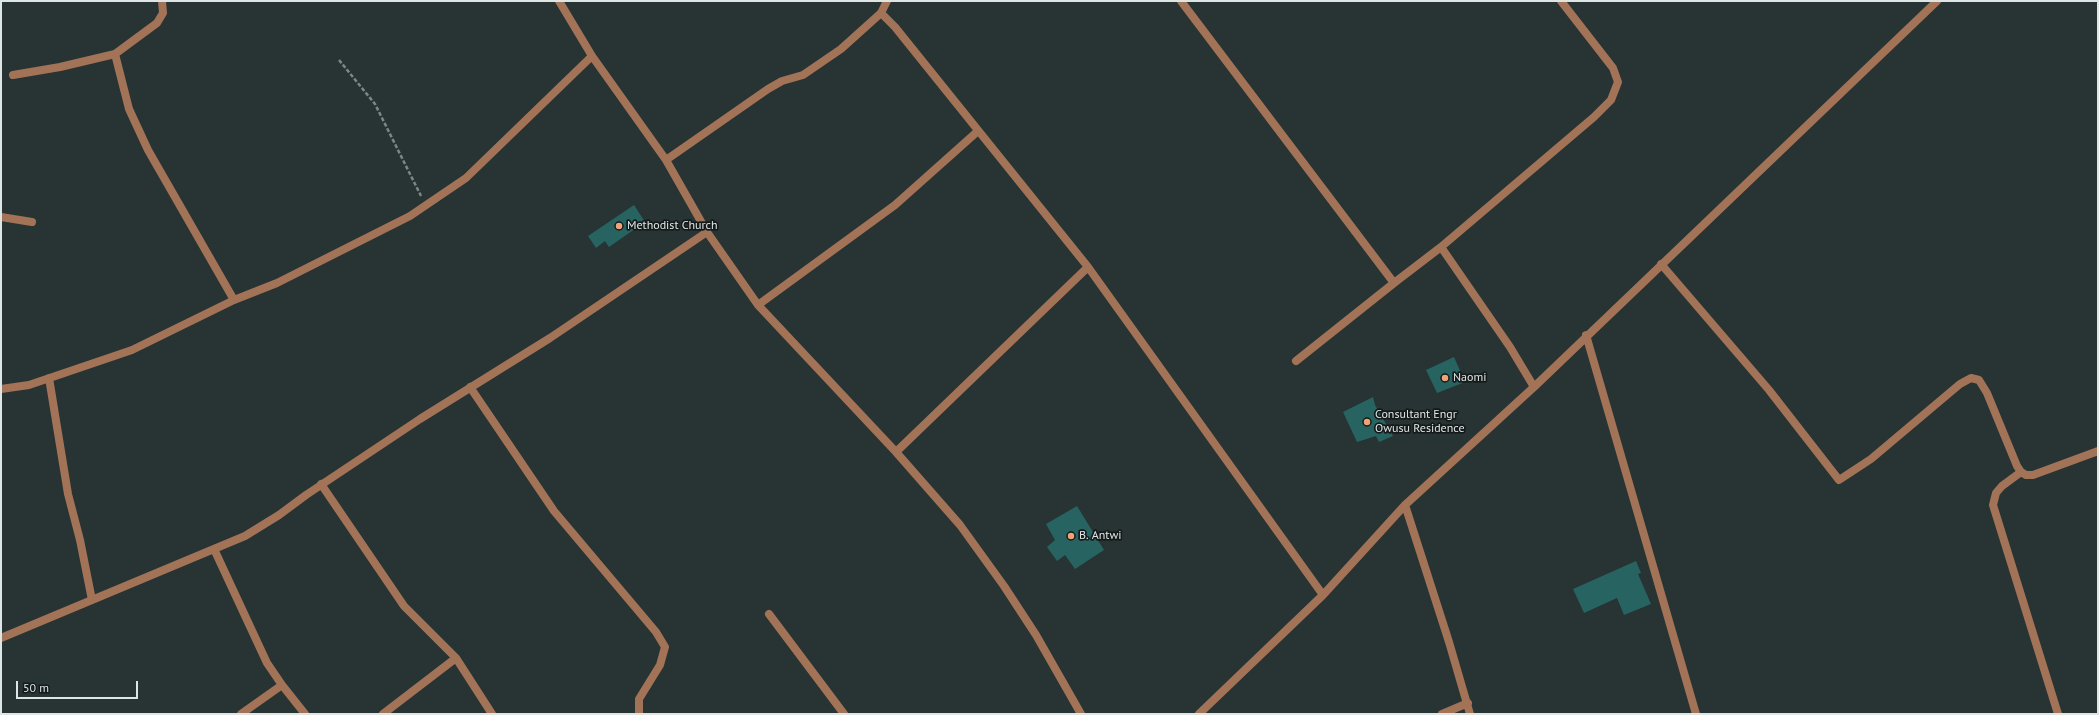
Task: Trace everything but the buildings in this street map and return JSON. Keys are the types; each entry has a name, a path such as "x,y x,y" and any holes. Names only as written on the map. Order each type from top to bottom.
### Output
{"street":[{"path":"13,75 60,68 115,54 157,23 163,13 162,1"},
{"path":"559,1 592,56 666,160 707,232 758,305 896,452 960,525 1004,586 1036,635 1081,714"},
{"path":"666,160 768,89 782,81 803,75 841,49 881,13 887,1"},
{"path":"1181,1 1394,283"},
{"path":"1296,361 1441,247 1594,117 1611,100 1618,82 1613,68 1561,1"},
{"path":"1199,714 1322,595 1405,505 1534,387 1937,1"},
{"path":"881,13 895,27 1088,267 1322,595"},
{"path":"115,54 129,109 148,150 234,300"},
{"path":"1,389 29,385 132,350 234,300 277,283 350,248 410,216 466,178 592,56"},
{"path":"758,305 895,205 978,131"},
{"path":"1,217 32,222"},
{"path":"1,638 245,536 279,515 322,484 470,387 550,338 707,232"},
{"path":"1441,247 1510,346 1534,387"},
{"path":"1661,264 1769,390 1839,480 1871,459 1960,384 1972,378 1979,380 1987,393 2021,472 2026,475 2033,475 2098,451"},
{"path":"896,452 1088,267"},
{"path":"1586,336 1696,714"},
{"path":"49,378 68,494 80,540 92,600"},
{"path":"470,387 554,512 656,632 665,647 660,665 638,699 638,714"},
{"path":"2021,472 2002,486 1996,493 1992,505 2058,714"},
{"path":"322,484 404,606 456,658 492,714"},
{"path":"1405,505 1468,702 1470,714"},
{"path":"214,549 267,663 305,714"},
{"path":"769,614 844,714"},
{"path":"383,714 456,658"},
{"path":"241,714 282,685"},
{"path":"1442,714 1468,702"}],"path":[{"path":"339,60 375,104 425,205"}],"place":[{"name":"Methodist Church","path":"619,226"},
{"name":"Naomi","path":"1445,378"},
{"name":"Consultant Engr Owusu Residence","path":"1367,422"},
{"name":"B. Antwi","path":"1071,536"}]}
